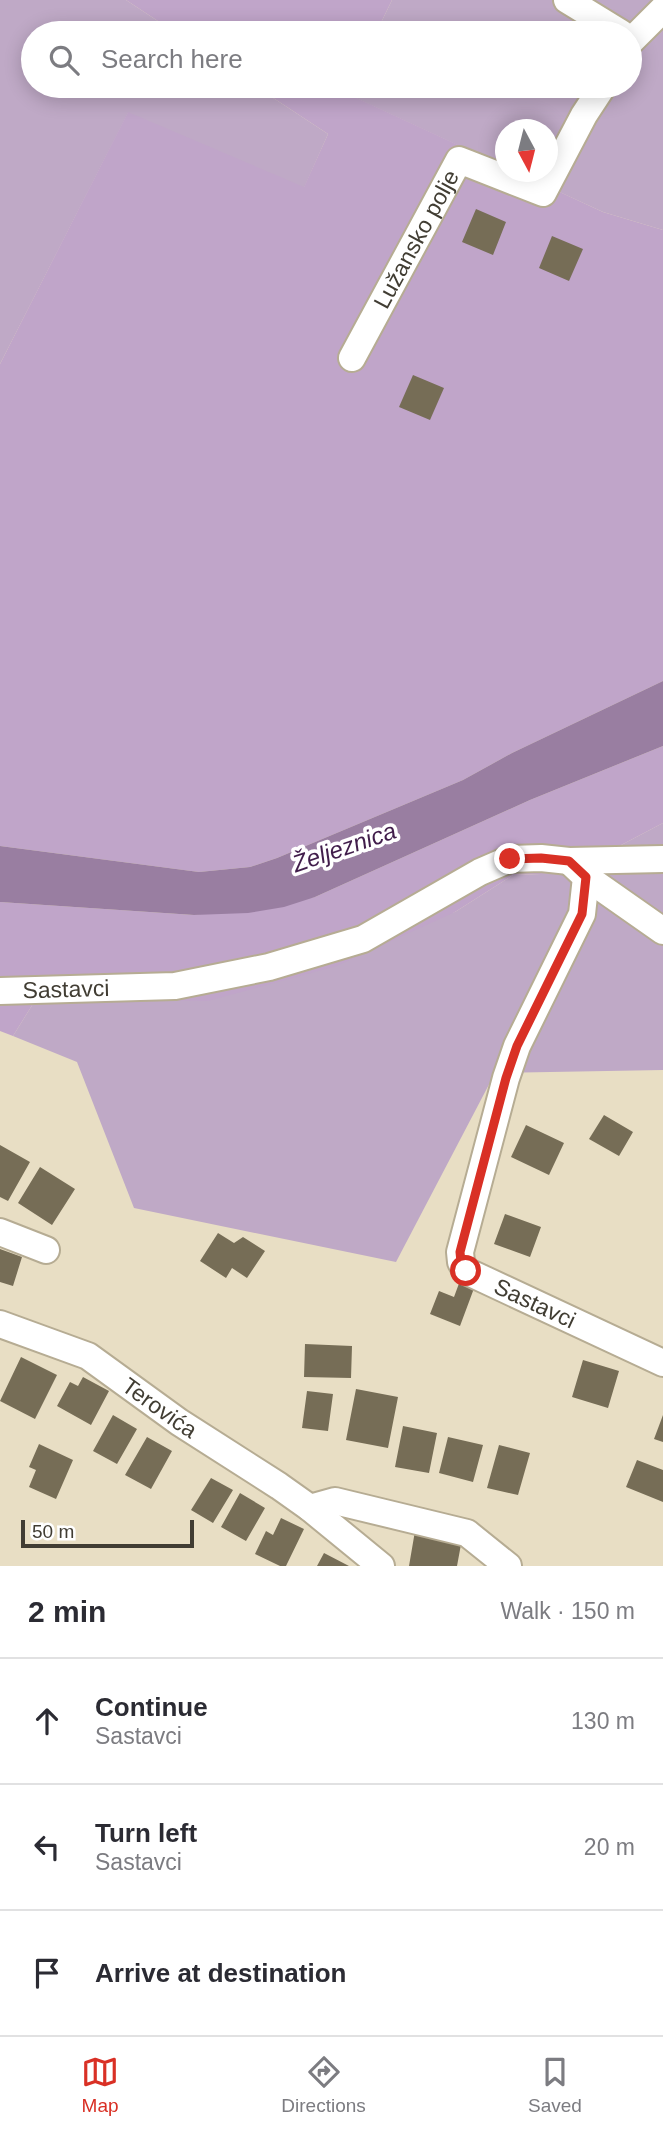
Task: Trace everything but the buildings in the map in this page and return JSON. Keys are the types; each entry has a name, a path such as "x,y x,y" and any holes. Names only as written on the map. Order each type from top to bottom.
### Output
{"street":[{"path":"567,0 601,21"},
{"path":"642,26 663,9"},
{"name":"Lužansko polje","path":"352,358 459,160 543,193 595,98"},
{"name":"Sastavci","path":"0,991 175,986 269,967 363,940 480,872 510,859 541,858 577,869 663,859"},
{"path":"577,869 663,931"},
{"name":"Sastavci","path":"577,869 582,914 527,1024 506,1078 460,1252 461,1262 466,1271 663,1363"},
{"path":"0,1232 46,1250"},
{"name":"Terovića","path":"0,1324 88,1356 179,1422 310,1508 381,1566"},
{"path":"310,1508 335,1501 467,1533 508,1566"}],"shaded area":[{"path":"0,0 126,0 158,21 21,21 21,98 273,98 328,134 304,188 128,113 0,364"},
{"path":"126,0 392,0 382,21 158,21"},
{"path":"392,0 663,0 663,230 603,212 538,182 558,182 558,119 495,119 495,162 356,98 642,98 642,21 382,21"},
{"path":"273,98 357,98 495,162 495,182 538,182 603,212 663,230 663,681 512,753 463,780 250,867 199,872 0,846 0,364 128,112 304,187 328,134"},
{"path":"663,746 663,823 568,873 513,875 455,912 337,966 208,1001 36,999 13,1036 0,1031 0,902 194,915 315,897 530,800"},
{"path":"663,823 663,1070 495,1073 396,1262 134,1208 77,1062 13,1036 36,999 455,912 513,875 568,873"}],"water":[{"name":"Željeznica","path":"663,681 663,746 530,800 315,897 284,907 248,913 194,915 0,902 0,846 199,872 250,867 463,780 512,753"}],"route":[{"path":"466,1271 460,1252 506,1078 517,1046 582,914 586,877 569,861 510,859"}]}
